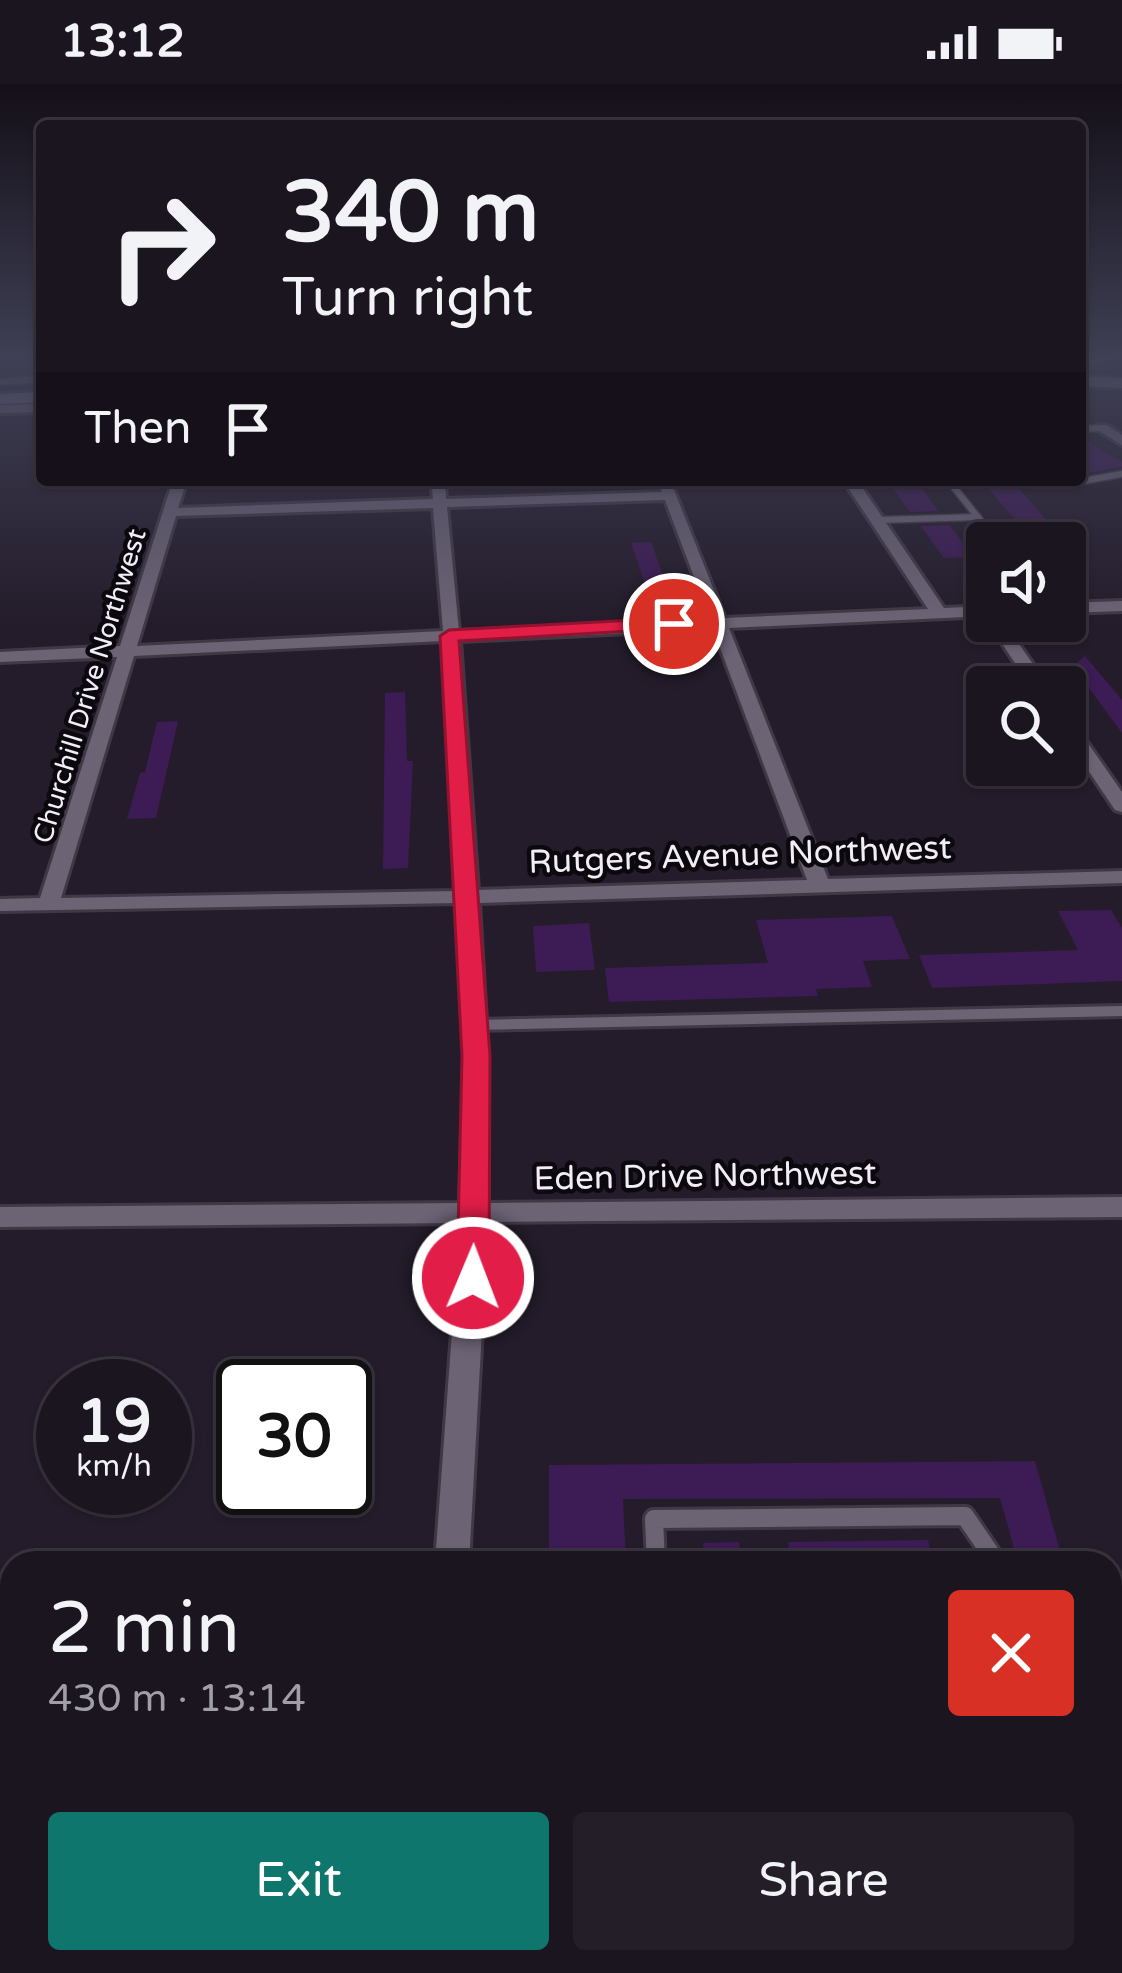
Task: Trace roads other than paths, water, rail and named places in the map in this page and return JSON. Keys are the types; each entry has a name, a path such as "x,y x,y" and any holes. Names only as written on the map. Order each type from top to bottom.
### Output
{"street":[{"name":"Churchill Drive Northwest","path":"48,906 178,486"},
{"path":"854,486 939,613"},
{"path":"172,512 439,492 667,488 820,886"},
{"path":"439,492 474,1025 475,1214 453,1551"},
{"path":"1086,607 1122,606"},
{"path":"0,657 966,612"},
{"path":"1086,754 1122,806"},
{"name":"Rutgers Avenue Northwest","path":"0,905 1122,877"},
{"name":"Eden Drive Northwest","path":"0,1217 1122,1208"}],"lane":[{"path":"1086,480 1122,474"},
{"path":"953,486 982,522"},
{"path":"877,520 978,517"},
{"path":"474,1025 1122,1011"},
{"path":"655,1551 654,1519 965,1516 989,1551"}]}
